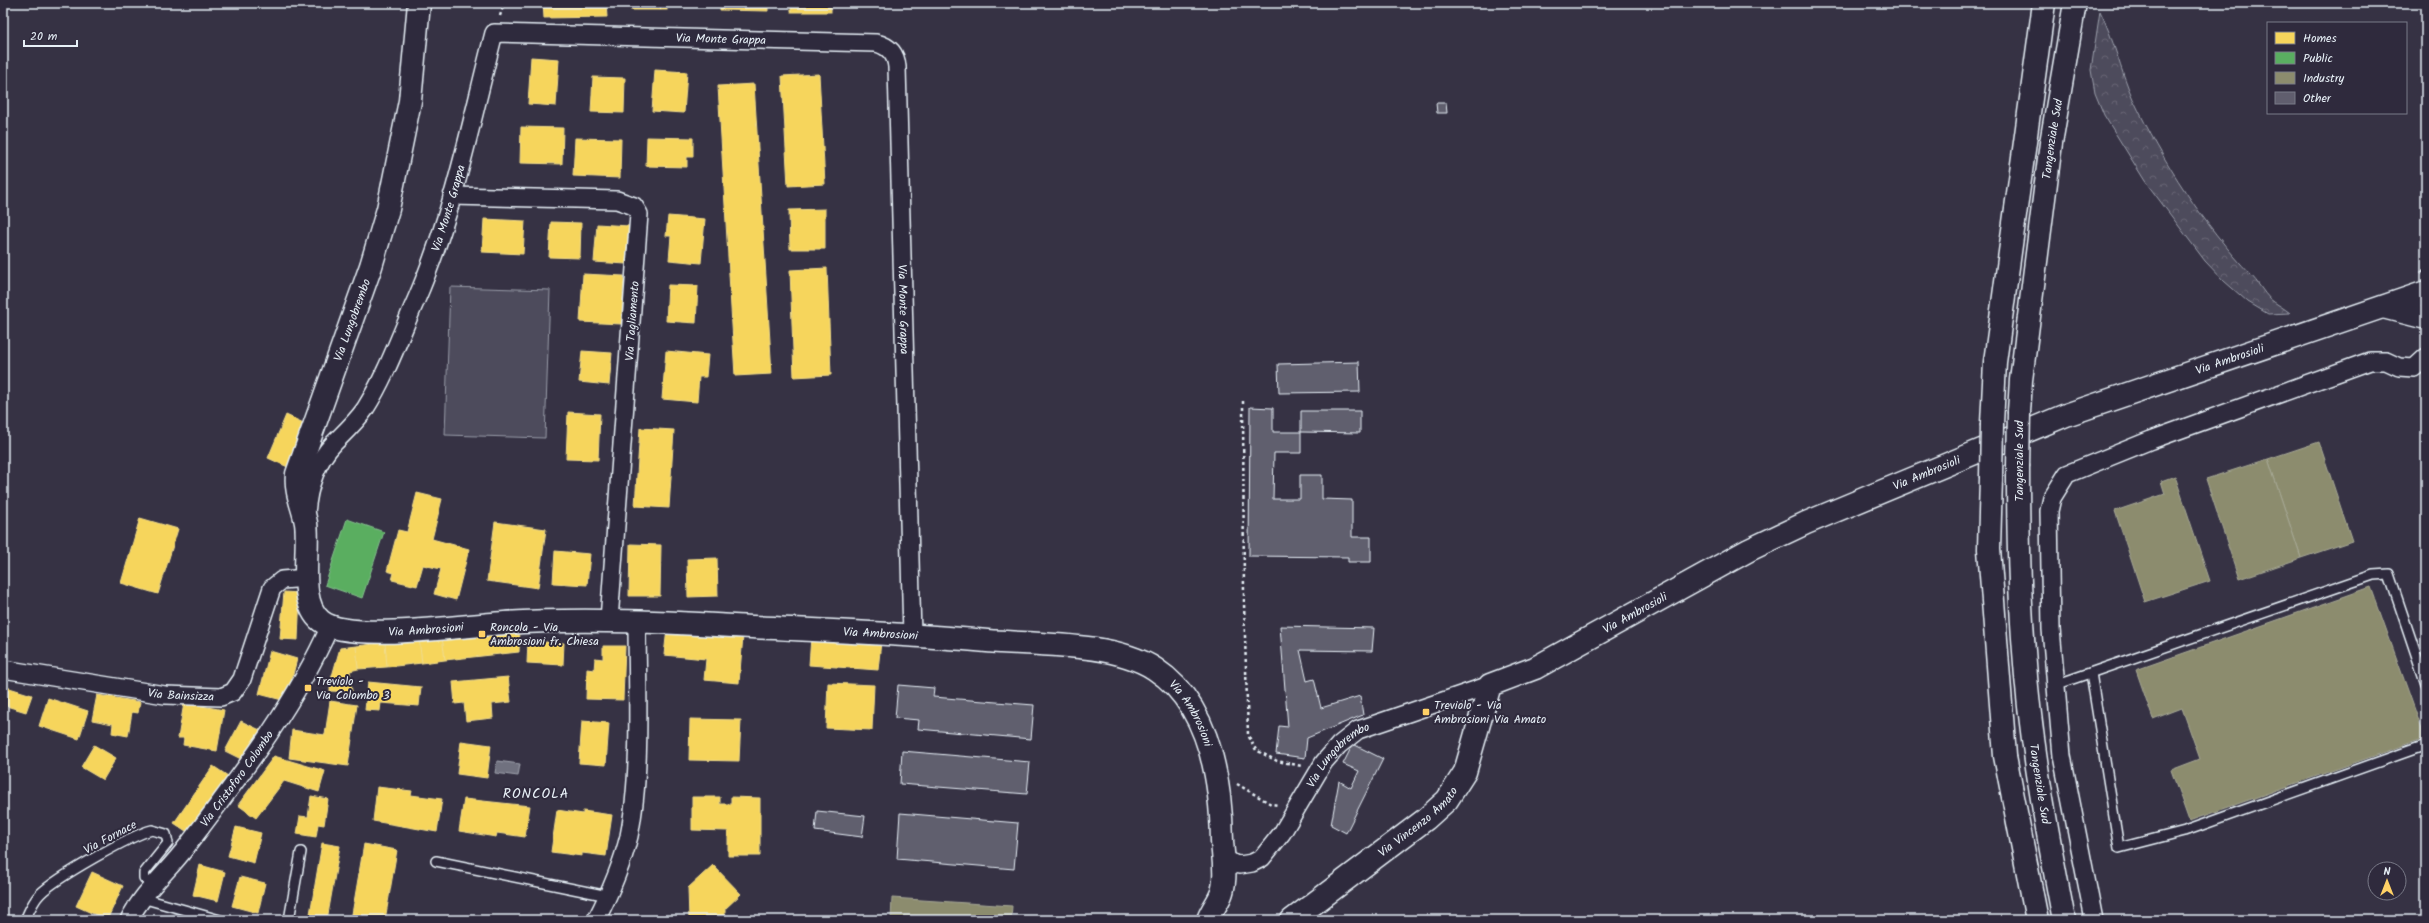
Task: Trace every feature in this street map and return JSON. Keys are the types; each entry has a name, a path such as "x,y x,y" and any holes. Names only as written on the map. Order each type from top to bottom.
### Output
{"main road":[{"name":"Via Lungobrembo","path":"330,626 317,617 311,608 307,578 306,522 298,498 297,474 371,266 384,223 407,121 412,82 418,3"},
{"path":"2037,920 2005,756 1989,549 1995,362 2044,3"},
{"name":"Tangenziale Sud","path":"2064,920 2034,753 2024,652 2018,547 2018,467 2021,380 2051,143 2075,3"},
{"name":"Via Ambrosioli","path":"1490,685 1535,668 1749,550 1806,523 2066,415 2426,292"},
{"path":"2383,307 2426,318"},
{"name":"Via Ambrosioni","path":"330,626 351,630 384,631 502,623 609,620 637,621 912,635 1104,651 1134,658 1158,672 1175,686 1197,718 1207,744 1220,800 1223,857 1222,892 1208,920"},
{"name":"Via Vincenzo Amato","path":"1292,920 1426,820 1447,800 1457,787 1465,772 1490,685"},
{"path":"2056,879 2072,920"}],"street":[{"name":"Via Monte Grappa","path":"306,522 310,487 316,468 326,453 359,418 373,394 422,285 452,196 494,33 870,42 881,44 890,50 895,57 897,67 912,635"},
{"name":"Via Tagliamento","path":"452,196 617,200 634,206 639,214 609,620"},
{"path":"2094,920 2062,756 2051,628 2049,511 2052,498 2068,474 2150,440 2287,389 2321,380 2351,367 2370,361 2386,361 2399,367 2414,368 2426,357"},
{"name":"Via Bainsizza","path":"3,669 165,694 220,697 232,692 242,679 272,588 282,580 307,578"},
{"path":"596,920 608,896 625,848 632,813 636,762 637,621"},
{"name":"Via Cristoforo Colombo","path":"130,920 147,892 183,852 276,726 320,648 330,626"},
{"name":"Via Lungobrembo","path":"1223,857 1234,864 1240,865 1252,863 1262,858 1290,822 1316,774 1339,746 1358,730 1490,685"}],"lane":[{"path":"2055,685 2373,576 2389,574 2426,684"},
{"path":"2091,673 2119,848 2185,831 2426,745"},
{"name":"Via Fornace","path":"25,920 39,895 51,885 89,862 152,830 166,834 168,843 144,873 147,892"},
{"path":"289,920 301,852"},
{"path":"436,861 608,896"},
{"path":"147,892 220,920"}],"path":[{"path":"1243,401 1244,604 1248,735 1256,750 1277,761 1305,767 1316,774"}],"green space":[{"path":"2100,11 2133,99 2157,146 2185,192 2200,214 2270,299 2290,313 2268,314 2248,302 2224,281 2205,261 2145,181 2104,115 2095,93 2091,70"},
{"path":"450,287 550,290 545,438 445,435"}],"water":[{"path":"497,761 520,764 518,776 495,773"}],"building: Homes":[{"path":"543,3 606,3 607,17 544,18"},
{"path":"631,3 667,3 667,10 631,10"},
{"path":"720,3 768,3 768,11 720,10"},
{"path":"791,3 831,3 831,12 791,12"},
{"path":"531,57 559,59 556,106 528,104"},
{"path":"655,70 687,72 684,113 652,111"},
{"path":"819,74 825,184 788,186 782,76"},
{"path":"593,77 625,78 624,113 591,112"},
{"path":"754,84 772,374 735,376 718,86"},
{"path":"521,127 563,128 562,164 520,163"},
{"path":"647,137 693,138 693,157 687,157 687,167 646,166"},
{"path":"575,138 621,139 620,178 573,176"},
{"path":"825,209 825,249 790,249 789,210"},
{"path":"668,216 705,219 701,263 669,260 671,236 666,236"},
{"path":"484,219 525,221 523,254 482,252"},
{"path":"551,222 581,223 580,258 549,257"},
{"path":"597,224 629,226 626,264 594,262"},
{"path":"827,268 831,375 794,377 790,270"},
{"path":"583,274 624,276 621,324 580,322"},
{"path":"668,285 698,286 696,323 666,321"},
{"path":"582,351 612,353 609,385 579,382"},
{"path":"666,351 708,355 706,377 699,377 697,402 662,399"},
{"path":"568,412 600,414 598,460 566,459"},
{"path":"286,415 308,425 290,468 268,458"},
{"path":"640,428 674,430 669,508 635,506"},
{"path":"417,493 442,499 432,539 469,549 456,600 434,594 441,569 423,565 417,586 392,580 394,573 387,571 398,530 407,532"},
{"path":"140,518 178,529 158,594 121,583"},
{"path":"495,522 546,529 538,588 487,581"},
{"path":"630,544 661,545 660,596 629,596"},
{"path":"555,551 590,554 587,585 553,583"},
{"path":"717,558 718,596 688,597 687,559"},
{"path":"284,592 300,593 298,640 280,639"},
{"path":"520,629 519,652 445,660 442,637"},
{"path":"667,629 743,636 739,683 704,680 706,659 664,655"},
{"path":"442,637 445,660 422,663 419,639"},
{"path":"811,637 881,642 878,670 809,665"},
{"path":"419,639 422,663 387,667 385,643"},
{"path":"528,641 564,643 563,665 527,663"},
{"path":"385,643 387,667 358,669 356,646"},
{"path":"356,646 358,669 350,671 352,692 330,691 330,683 340,648"},
{"path":"603,646 625,646 623,700 586,699 587,669 594,670 595,658 603,659"},
{"path":"270,651 297,659 286,701 259,694"},
{"path":"508,677 511,702 492,704 493,718 466,721 464,703 455,704 453,682"},
{"path":"368,682 421,687 419,706 381,703 380,711 365,710"},
{"path":"828,683 874,685 872,730 826,728"},
{"path":"3,686 32,695 26,712 3,705"},
{"path":"97,695 140,702 138,713 132,712 128,736 112,733 113,724 92,720"},
{"path":"48,698 88,711 79,739 39,726"},
{"path":"330,701 357,705 348,766 289,758 292,730 325,735"},
{"path":"184,703 224,710 217,751 183,745 184,738 178,738"},
{"path":"690,719 741,720 739,761 689,760"},
{"path":"241,721 260,730 245,761 225,751"},
{"path":"582,721 609,723 606,765 579,763"},
{"path":"461,741 491,745 487,778 457,774"},
{"path":"94,745 116,758 103,780 81,767"},
{"path":"274,756 325,771 319,792 284,781 256,818 238,805"},
{"path":"213,766 228,776 189,833 174,823"},
{"path":"377,787 412,791 411,795 442,799 437,832 373,821"},
{"path":"311,796 328,799 324,825 318,824 316,837 297,834 300,816 308,817"},
{"path":"692,797 720,797 720,804 731,804 731,797 760,798 760,856 728,856 728,831 692,830"},
{"path":"464,799 530,806 525,837 497,833 496,837 459,831"},
{"path":"557,810 583,814 583,811 612,815 606,856 582,853 582,856 551,852"},
{"path":"236,827 261,833 254,863 228,856"},
{"path":"322,843 340,846 327,920 309,920"},
{"path":"364,844 397,850 385,920 351,920"},
{"path":"200,865 225,872 218,901 193,895"},
{"path":"713,865 741,894 725,909 725,920 689,920 688,888"},
{"path":"92,872 123,886 107,920 76,906"},
{"path":"240,877 265,883 258,913 232,906"}],"building: Public":[{"path":"347,519 384,532 362,598 325,585"}],"building: Industry":[{"path":"2319,442 2352,541 2301,558 2268,459"},
{"path":"2268,459 2301,558 2239,579 2206,479"},
{"path":"2175,476 2210,581 2145,602 2115,511 2165,494 2161,481"},
{"path":"2371,587 2425,738 2189,821 2171,770 2200,759 2182,708 2153,719 2136,670"},
{"path":"892,898 1012,906 1011,920 891,920"}],"building: Other":[{"path":"1436,103 1446,103 1447,113 1437,113"},
{"path":"1359,362 1360,392 1279,393 1278,364"},
{"path":"1250,407 1273,408 1273,432 1301,432 1301,453 1274,453 1273,499 1300,499 1300,475 1322,475 1322,499 1352,500 1352,537 1371,537 1371,562 1348,562 1348,557 1249,556"},
{"path":"1301,411 1360,411 1360,433 1301,432"},
{"path":"1280,626 1374,628 1372,651 1300,650 1307,681 1314,679 1321,708 1360,696 1363,715 1307,738 1305,758 1276,754 1279,726 1288,727"},
{"path":"898,685 934,688 933,697 1034,705 1031,739 918,729 919,720 895,718"},
{"path":"1353,744 1383,759 1346,833 1331,825 1339,781 1351,788 1359,771 1343,764"},
{"path":"902,751 1030,762 1027,794 900,784"},
{"path":"817,811 865,816 862,837 815,831"},
{"path":"900,813 1018,823 1014,869 897,859"}],"place":[{"name":"Roncola - Via Ambrosioni fr. Chiesa","path":"482,634"},
{"name":"Treviolo - Via Colombo 3","path":"308,688"},
{"name":"Treviolo - Via Ambrosioni Via Amato","path":"1426,712"}],"district":[{"name":"RONCOLA","path":"536,793"}]}
